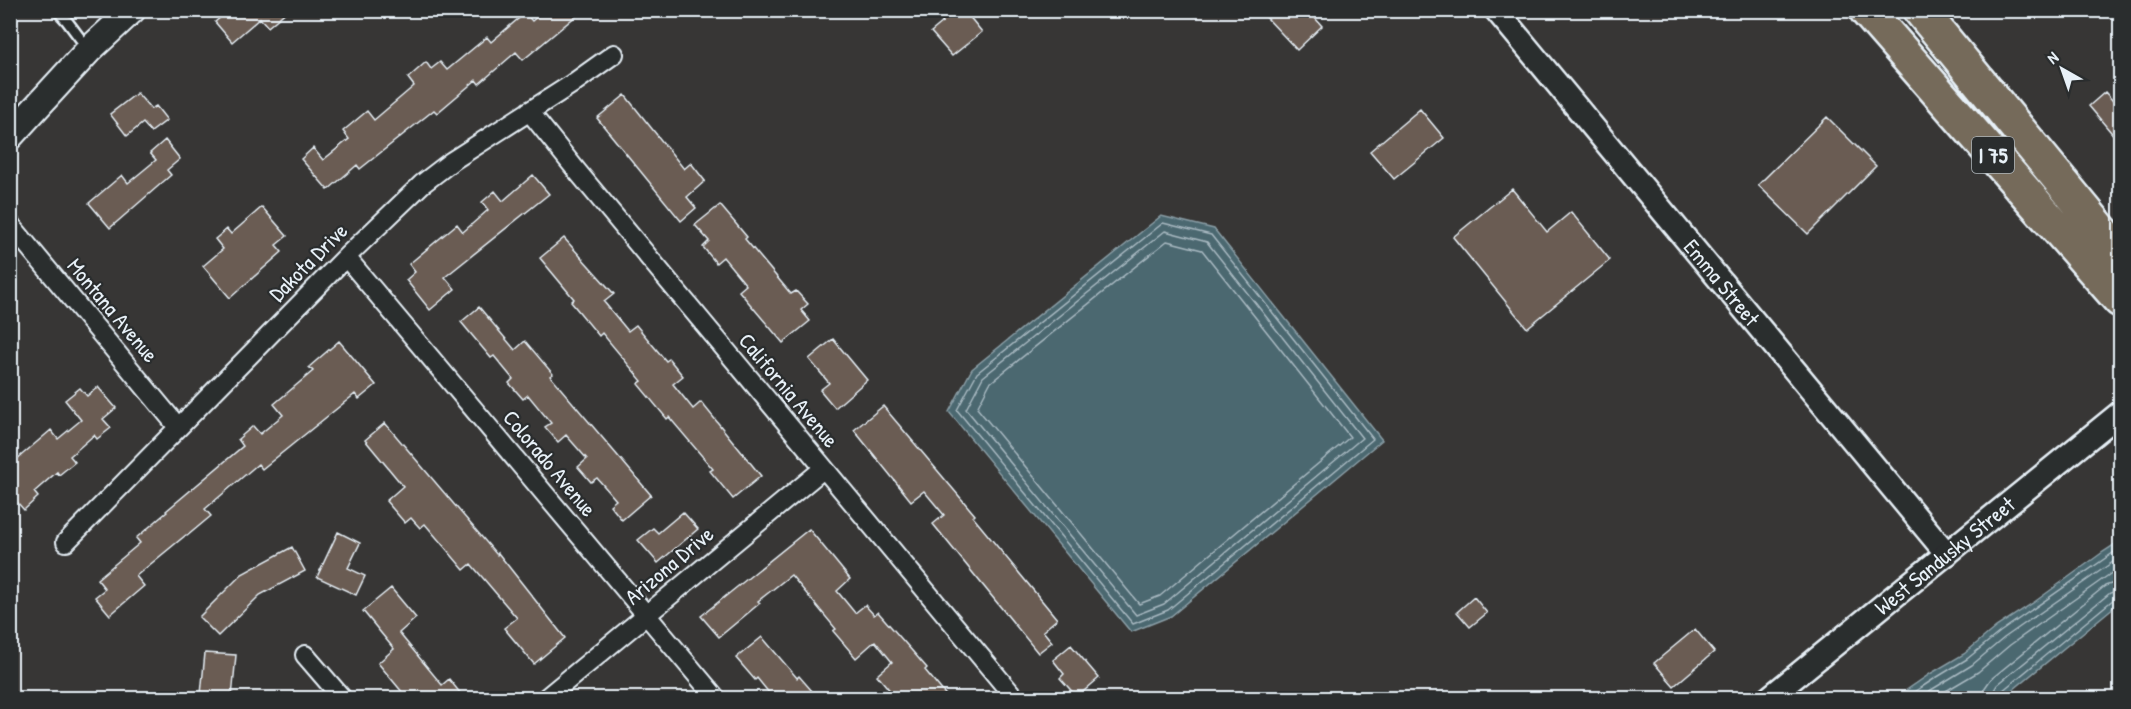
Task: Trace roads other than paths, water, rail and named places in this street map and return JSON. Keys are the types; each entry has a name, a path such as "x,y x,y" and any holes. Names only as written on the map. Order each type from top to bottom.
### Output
{"highway":[{"name":"I 75","path":"1866,10 2121,300"},
{"name":"I 75","path":"1920,10 2121,253"},
{"path":"1939,10 2006,101 2022,133"}],"main road":[{"path":"10,136 89,50 132,10"}],"street":[{"name":"Emma Street","path":"1496,10 1947,554"},
{"name":"Dakota Drive","path":"66,542 346,257 422,184 452,161 614,54"},
{"name":"California Avenue","path":"529,111 1015,699"},
{"name":"Montana Avenue","path":"10,224 178,427"},
{"name":"Colorado Avenue","path":"346,257 716,699"},
{"name":"West Sandusky Street","path":"1769,699 2119,414"},
{"name":"Arizona Drive","path":"546,699 823,469"},
{"path":"305,655 342,699"}],"lane":[{"path":"57,10 89,50"}],"water":[{"path":"1161,216 1214,229 1382,440 1171,616 1131,632 949,412 972,369"},
{"path":"2120,541 2120,602 2003,698 1895,698 1964,654 1996,627"}]}
